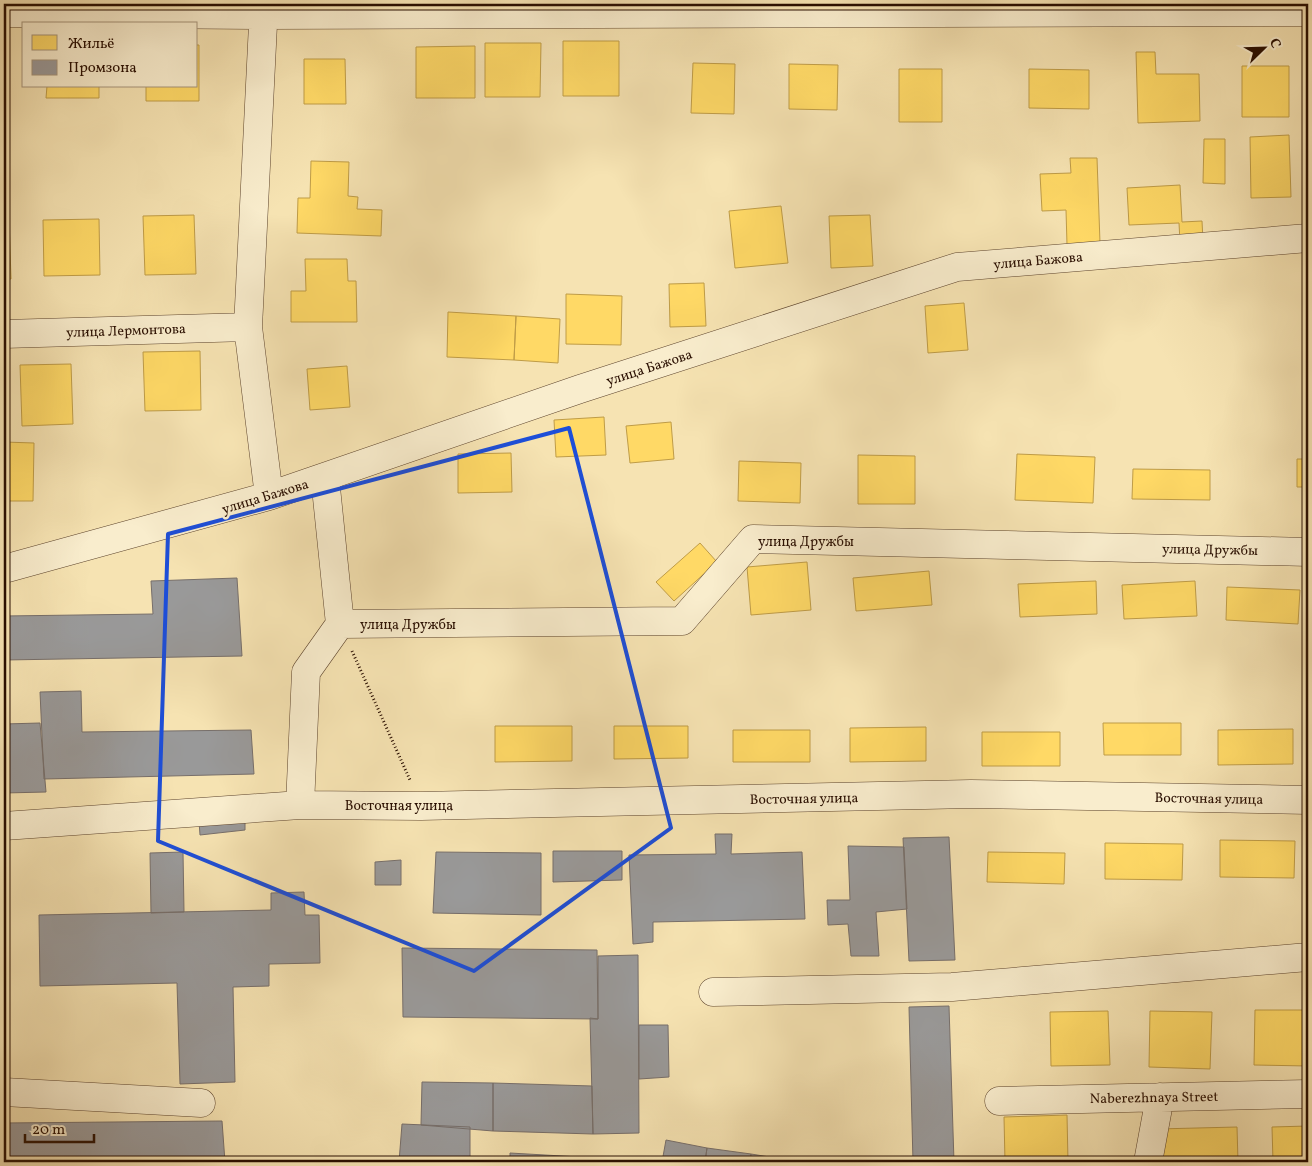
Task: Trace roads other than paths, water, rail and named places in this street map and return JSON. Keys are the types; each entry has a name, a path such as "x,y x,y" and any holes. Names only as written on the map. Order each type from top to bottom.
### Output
{"street":[{"path":"264,9 248,327 270,496"},
{"path":"4,13 264,9 1308,12"},
{"name":"улица Бажова","path":"4,569 270,496 580,389 957,267 1308,238"},
{"name":"улица Лермонтова","path":"4,334 248,327"},
{"path":"300,805 306,672 340,624 325,478"},
{"name":"улица Дружбы","path":"340,624 682,621 753,539 1308,552"},
{"name":"Восточная улица","path":"4,826 300,805 421,806 971,794 1308,800"},
{"path":"713,992 994,985 1308,957"},
{"path":"4,1092 201,1103"},
{"name":"Naberezhnaya Street","path":"999,1101 1308,1094"},
{"path":"1148,1162 1160,1097"}]}
